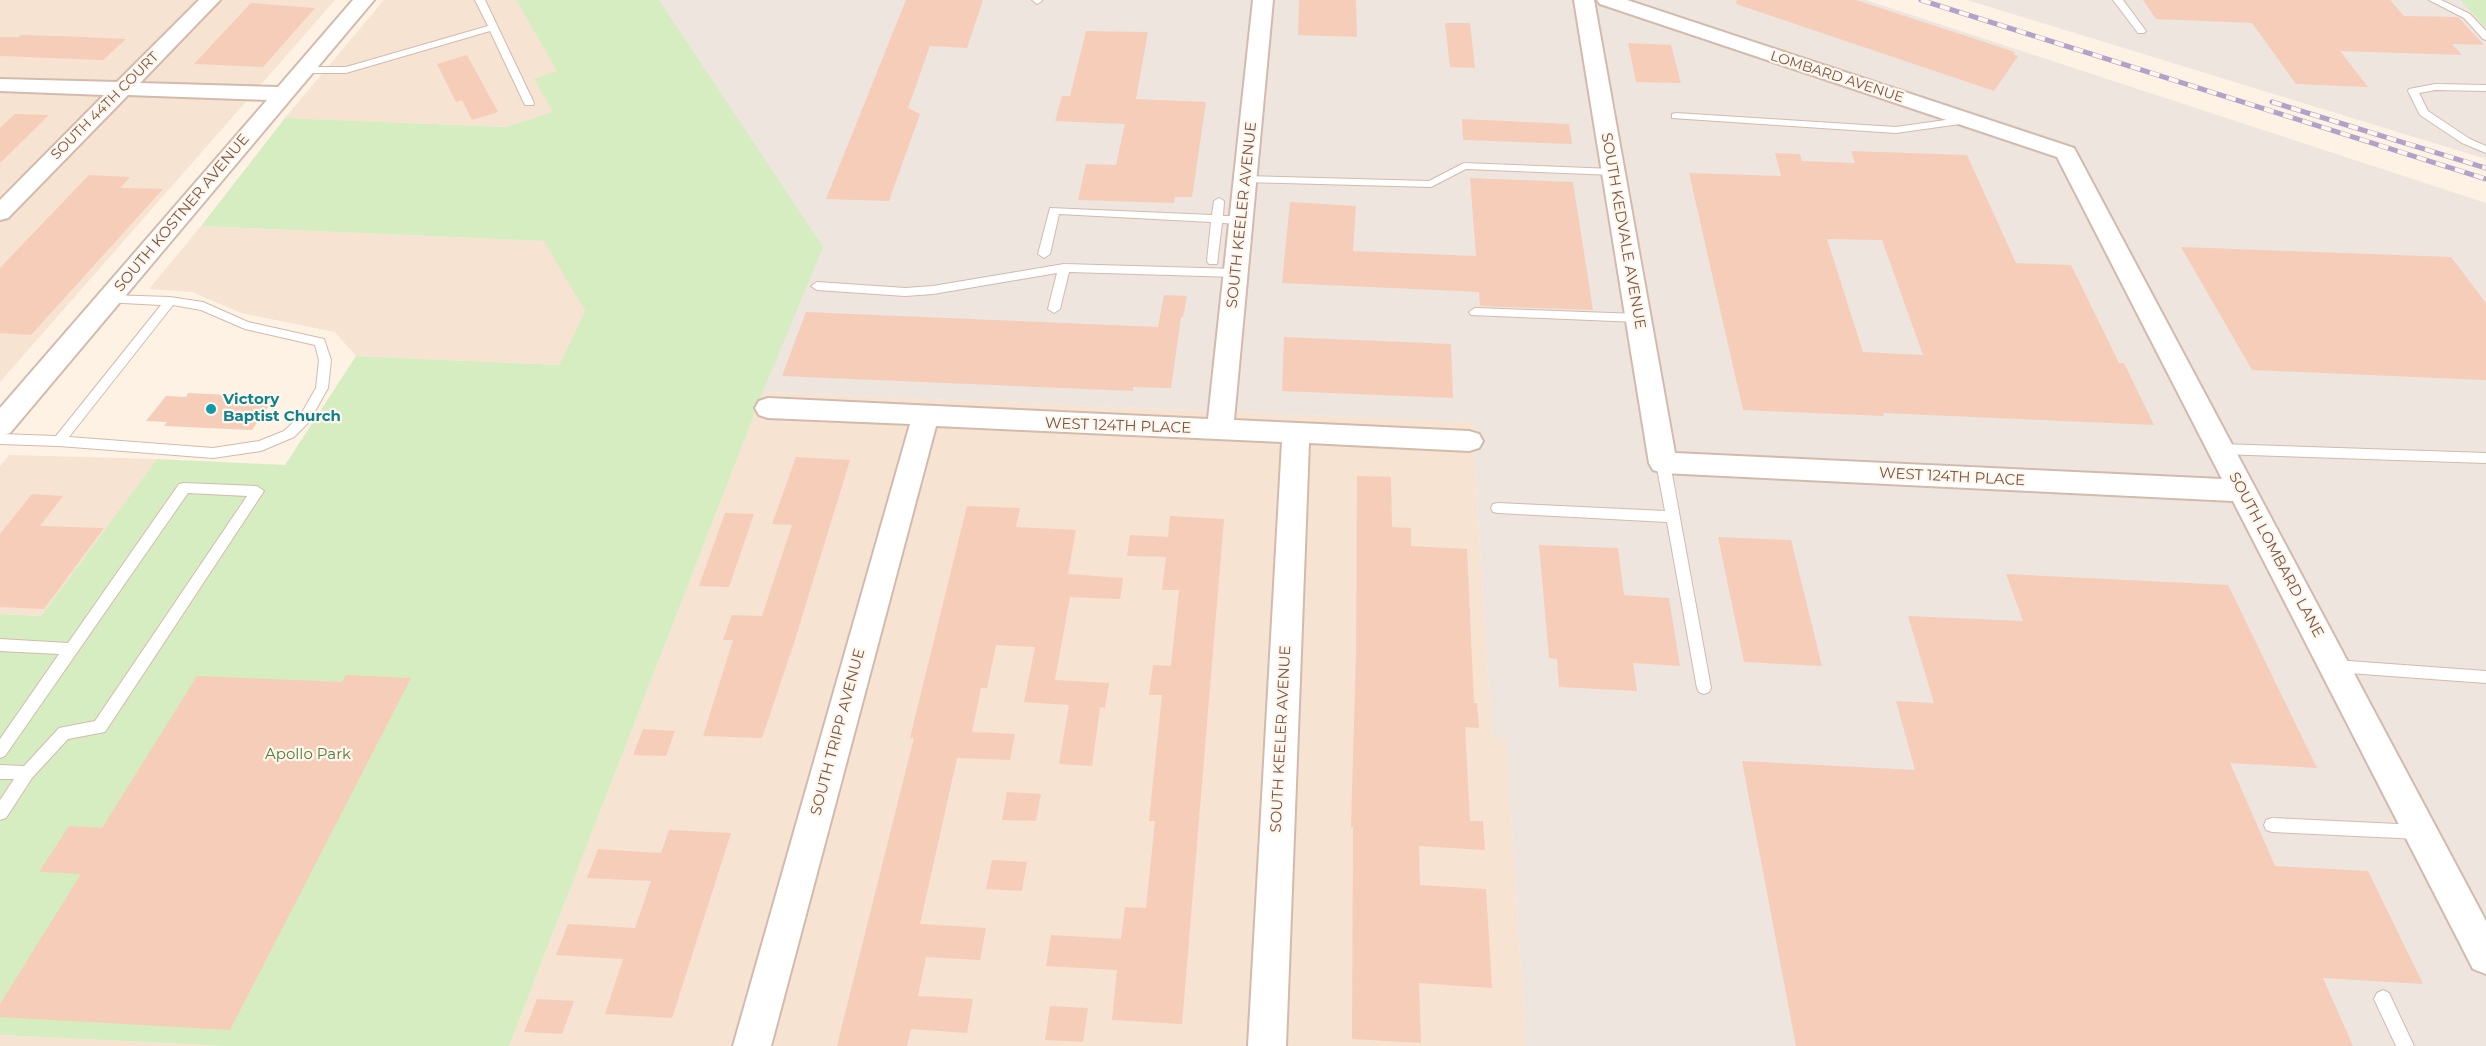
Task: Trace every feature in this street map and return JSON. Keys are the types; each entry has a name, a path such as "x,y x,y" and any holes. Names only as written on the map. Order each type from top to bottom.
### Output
{"street":[{"name":"SOUTH 44TH COURT","path":"0,213 210,0"},
{"name":"SOUTH KOSTNER AVENUE","path":"0,426 364,0"},
{"name":"SOUTH KEELER AVENUE","path":"1220,430 1263,0"},
{"name":"SOUTH KEDVALE AVENUE","path":"1584,0 1663,463"},
{"name":"LOMBARD AVENUE","path":"1608,0 2066,153"},
{"path":"0,85 284,94"},
{"name":"SOUTH LOMBARD LANE","path":"2066,153 2486,957"},
{"name":"WEST 124TH PLACE","path":"768,408 1468,441"},
{"name":"SOUTH TRIPP AVENUE","path":"752,1046 925,417"},
{"name":"SOUTH KEELER AVENUE","path":"1267,1046 1296,433"},
{"name":"WEST 124TH PLACE","path":"1663,463 2241,491"}],"lane":[{"path":"480,0 529,103"},
{"path":"2118,0 2141,30"},
{"path":"2434,0 2467,16 2486,37"},
{"path":"304,70 346,70 494,27"},
{"path":"2486,88 2435,87 2413,91 2424,113 2466,141 2486,150"},
{"path":"1676,116 1896,130 1967,120"},
{"path":"1245,179 1431,184 1464,166 1613,172"},
{"path":"1213,261 1219,201"},
{"path":"1044,254 1054,210 1241,220"},
{"path":"817,286 905,292 933,290 1064,268 1236,273"},
{"path":"1054,309 1064,268"},
{"path":"0,439 59,441 213,453 261,446 289,434 305,419 322,388 325,360 320,342 244,325 203,306 170,301 108,299"},
{"path":"59,441 170,301"},
{"path":"1475,312 1638,318"},
{"path":"2220,449 2486,458"},
{"path":"1663,463 1704,688"},
{"path":"0,751 184,488 257,491 100,727 64,733 27,773 0,813"},
{"path":"1498,508 1673,517"},
{"path":"0,645 72,649"},
{"path":"2335,666 2486,676"},
{"path":"0,772 27,773"},
{"path":"2272,825 2421,833"},
{"path":"2383,999 2405,1046"}],"shaded area":[{"path":"0,0 335,0 0,382"},
{"path":"384,0 516,0 558,72 554,112 506,127 285,118"},
{"path":"574,0 1866,0 2486,203 2486,1046 1526,1046 1506,738 1492,736 1472,422 763,392 794,315"},
{"path":"1967,0 2460,0 2486,28 2486,159"},
{"path":"201,226 545,241 585,311 559,365 356,356 335,332 241,313 192,292 149,289"},
{"path":"763,392 1472,422 1492,736 1506,737 1526,1046 509,1046"},
{"path":"9,455 157,459 41,616 0,614 0,466"},
{"path":"0,1035 226,1046 0,1046"}],"green space":[{"name":"Apollo Park","path":"516,0 659,0 823,247 763,392 509,1046 226,1046 0,1035 0,614 41,616 157,459 285,465 356,356 559,365 585,311 544,241 201,226 285,118 506,127 553,112 534,79 557,71"},
{"path":"2460,0 2486,0 2486,28"}],"building":[{"path":"906,0 983,0 967,48 930,46 908,108 920,114 889,201 826,199"},
{"path":"1299,0 1356,0 1357,37 1298,35"},
{"path":"1737,0 1856,0 2015,52 2013,54 2018,56 1994,91 1736,4"},
{"path":"2143,0 2390,0 2404,16 2458,17 2484,45 2452,44 2462,55 2340,51 2368,87 2296,84 2252,23 2156,19"},
{"path":"251,3 315,8 263,67 194,64"},
{"path":"1445,23 1470,23 1475,68 1450,67"},
{"path":"1086,31 1148,32 1136,99 1206,102 1192,197 1175,197 1174,203 1078,200 1086,164 1116,165 1125,124 1055,121 1062,96 1070,96"},
{"path":"21,35 126,39 103,60 0,56 0,37"},
{"path":"1628,43 1671,45 1681,83 1636,82"},
{"path":"467,55 498,112 472,120 462,100 456,102 437,64"},
{"path":"15,114 49,115 0,163 0,128"},
{"path":"1462,119 1569,124 1572,144 1463,140"},
{"path":"1851,151 1967,155 2016,263 2071,265 2119,363 2124,363 2154,425 1883,413 1884,416 1743,410 1689,173 1781,176 1775,153 1800,154 1802,161 1855,163","holes":["1827,239 1882,240 1923,355 1863,352"]},
{"path":"89,175 130,177 120,188 163,189 31,335 0,333 0,268"},
{"path":"1470,178 1573,182 1593,310 1480,306 1479,292 1282,283 1290,202 1356,206 1353,251 1476,256"},
{"path":"2181,247 2451,257 2486,303 2486,380 2252,370"},
{"path":"1164,295 1187,296 1183,317 1181,317 1171,388 1133,387 1133,391 782,376 806,312 1158,327"},
{"path":"1284,337 1451,344 1453,398 1282,391"},
{"name":"Victory Baptist Church","path":"188,393 275,397 252,430 164,426 167,422 146,421 166,396 186,397"},
{"path":"796,457 850,460 794,643 762,738 703,736 733,640 723,640 732,615 762,616 792,525 772,524"},
{"path":"1357,476 1391,477 1392,527 1411,528 1411,546 1467,549 1474,703 1477,703 1479,728 1465,727 1470,821 1483,821 1485,850 1419,846 1420,885 1486,889 1492,988 1419,983 1421,1043 1352,1039 1353,827 1351,827 1356,652"},
{"path":"32,494 63,496 40,526 104,528 44,609 0,607 0,534"},
{"path":"967,506 1020,508 1016,527 1076,530 1068,574 1123,578 1120,599 1070,597 1055,680 1109,683 1105,708 1100,707 1092,766 1059,764 1069,705 1024,702 1035,647 996,645 987,688 981,688 972,732 1015,734 1010,760 957,758 920,924 986,928 980,960 926,957 918,996 973,999 967,1033 911,1029 907,1046 837,1046 914,738 910,738"},
{"path":"725,513 754,514 729,587 699,586"},
{"path":"1170,516 1224,519 1182,1024 1112,1020 1117,970 1046,966 1051,935 1121,939 1125,907 1146,908 1155,821 1149,821 1162,695 1149,695 1153,665 1171,666 1179,590 1162,590 1166,557 1127,556 1130,535 1168,537"},
{"path":"1718,537 1791,540 1822,666 1744,662"},
{"path":"1539,545 1618,548 1624,595 1669,598 1680,666 1633,663 1637,691 1559,687 1557,659 1549,658"},
{"path":"2006,574 2228,585 2317,768 2230,763 2275,866 2368,871 2423,984 2323,978 2353,1046 1796,1046 1742,761 1915,770 1896,701 1934,703 1908,616 2023,621"},
{"path":"346,675 411,678 230,1030 0,1017 0,1004 81,874 39,872 69,826 102,828 197,676 342,682"},
{"path":"643,729 675,731 666,756 633,755"},
{"path":"1007,792 1041,794 1036,821 1002,820"},
{"path":"669,830 731,833 672,1018 605,1014 623,959 556,955 568,924 635,928 651,881 587,878 598,849 661,853"},
{"path":"992,860 1027,862 1022,891 986,889"},
{"path":"537,999 574,1001 562,1034 524,1032"},
{"path":"1050,1006 1088,1008 1083,1042 1045,1040"}],"railway":[{"path":"1921,0 2486,179"},
{"path":"2272,102 2486,168"}],"place":[{"name":"Victory Baptist Church","path":"211,409"}]}
